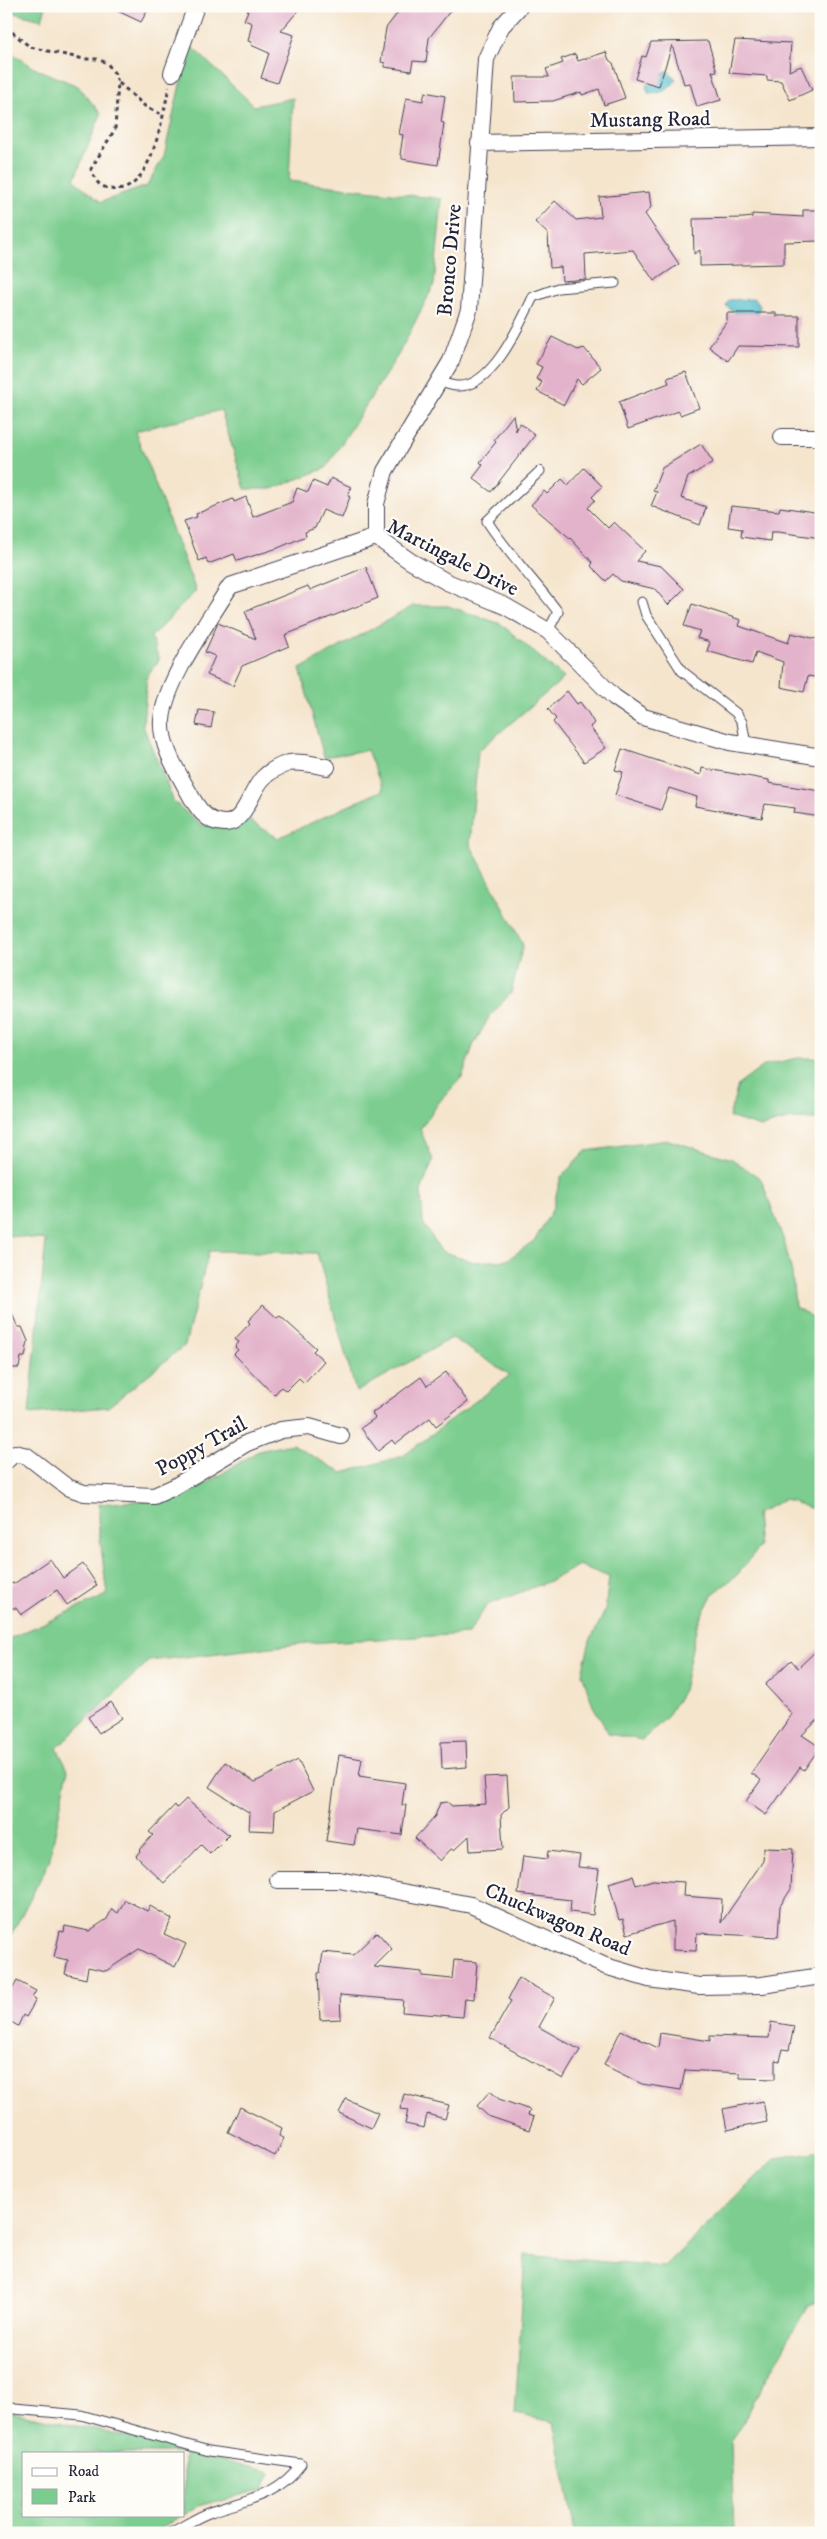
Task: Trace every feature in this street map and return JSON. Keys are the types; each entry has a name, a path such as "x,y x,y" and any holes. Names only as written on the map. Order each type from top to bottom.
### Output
{"street":[{"path":"172,73 196,6"},
{"name":"Bronco Drive","path":"376,537 376,504 385,471 451,361 470,310 479,143 486,58 501,27 520,6"},
{"name":"Mustang Road","path":"479,143 821,137"},
{"path":"782,437 821,437"},
{"name":"Martingale Drive","path":"327,767 292,763 275,768 262,779 238,818 227,823 214,821 198,810 180,777 165,741 162,721 168,696 185,661 230,586 376,537 410,561 447,582 505,606 548,631 614,697 643,717 746,745 821,757"},
{"name":"Poppy Trail","path":"6,1461 15,1452 27,1456 67,1487 84,1493 154,1496 174,1488 247,1443 281,1430 310,1427 341,1436"},
{"name":"Chuckwagon Road","path":"278,1880 339,1880 471,1905 605,1966 649,1979 699,1986 762,1985 821,1976"}],"lane":[{"path":"438,381 459,387 477,381 506,352 533,297 558,288 615,283"},
{"path":"540,471 487,521 502,545 536,581 558,612 548,631"},
{"path":"642,602 646,615 682,671 736,713 742,722 746,745"},
{"path":"6,2406 14,2409 81,2415 209,2451 301,2464 292,2476 273,2491 209,2513 170,2533"}],"path":[{"path":"6,27 30,47 107,63 118,82 146,107 163,115"},
{"path":"118,82 115,130 91,169 96,182 102,187 116,190 130,185 142,174 157,140 172,73"}],"green space":[{"path":"6,6 46,6 42,20 6,11"},
{"path":"189,44 254,106 293,98 289,181 442,199 434,285 398,355 326,468 272,489 245,489 221,410 135,431 196,591 151,637 159,660 147,676 143,726 174,802 201,825 236,827 247,819 278,838 383,790 367,750 324,757 300,669 413,606 448,606 501,624 564,678 478,751 470,844 523,945 511,993 489,1017 473,1046 462,1077 440,1101 420,1129 433,1160 421,1191 423,1223 441,1251 473,1262 507,1260 535,1240 552,1210 561,1177 586,1151 668,1140 732,1159 761,1179 784,1241 792,1273 795,1307 821,1322 821,1512 785,1499 756,1514 759,1547 738,1574 712,1595 697,1625 683,1690 667,1717 642,1740 609,1734 593,1706 582,1673 590,1641 605,1611 609,1577 579,1565 550,1581 487,1605 468,1634 307,1643 149,1661 57,1748 68,1770 49,1862 6,1945 6,1640 107,1595 99,1530 99,1504 185,1497 258,1451 292,1444 342,1473 403,1456 510,1375 452,1338 356,1392 317,1253 209,1251 185,1345 108,1407 29,1414 46,1240 6,1235 6,49 36,69 78,86 101,114 74,180 101,202 147,186 164,156"},
{"path":"798,1058 821,1058 821,1119 791,1119 761,1127 729,1117 738,1085 765,1065"},
{"path":"821,2151 821,2301 807,2307 731,2442 734,2533 573,2533 574,2527 554,2422 515,2414 525,2255 664,2267 776,2158"},
{"path":"6,2411 144,2440 270,2472 264,2489 198,2506 185,2514 185,2452 22,2452 22,2516 181,2516 152,2533 6,2533"}],"water":[{"path":"668,71 676,79 672,86 661,92 649,94 646,87 649,81"},
{"path":"755,299 760,306 758,313 736,313 726,306 729,300"}],"building":[{"path":"107,6 150,6 141,22"},
{"path":"250,6 302,6 281,31 294,35 277,83 261,78 269,53 251,45 252,42 248,41 252,23 244,20"},
{"path":"403,6 454,6 429,38 426,62 413,61 411,71 385,67 385,63 381,62 386,28"},
{"path":"735,40 791,43 789,71 801,66 812,90 790,100 781,81 767,80 767,76 729,73"},
{"path":"708,41 717,72 712,71 721,100 697,107 690,83 684,84 672,45 659,86 635,79 642,56 646,57 651,42"},
{"path":"606,52 609,60 613,63 625,98 604,105 599,89 582,95 581,92 553,101 515,102 514,77 549,77 546,69 563,63 561,59 575,54 578,61"},
{"path":"425,92 445,96 441,122 444,123 438,165 402,159 402,155 400,155 403,135 399,134 406,98 423,101"},
{"path":"649,192 651,207 645,214 679,264 654,281 633,250 585,254 586,279 562,281 561,267 550,268 548,234 535,222 555,201 576,220 601,217 599,197"},
{"path":"803,210 821,210 821,241 784,242 784,264 700,266 700,250 694,254 693,219 744,218 752,217 752,214 803,217"},
{"path":"727,313 776,313 776,316 799,316 799,347 738,346 728,361 709,347 727,321"},
{"path":"552,337 578,350 584,348 601,368 582,384 577,379 564,405 537,391 542,382 536,379 542,367 536,364"},
{"path":"686,372 699,408 680,415 679,411 628,429 619,402 669,383 667,378"},
{"path":"513,415 516,431 520,423 535,435 491,492 473,478 483,465 480,462 496,442 494,440"},
{"path":"701,444 713,462 688,477 681,498 706,507 700,525 651,506 657,492 653,491 662,468"},
{"path":"584,468 602,486 592,497 595,500 588,508 608,528 614,522 645,551 636,561 661,566 684,589 668,605 655,589 621,581 613,574 606,581 591,566 593,563 571,539 531,505 544,491 547,494 562,479 568,485"},
{"path":"331,478 351,487 348,496 350,497 342,518 323,510 315,528 305,532 306,536 278,548 237,561 234,554 208,564 206,558 199,561 184,521 197,517 196,514 233,499 234,502 246,497 253,517 292,502 297,488 308,492 313,481 327,487"},
{"path":"731,506 779,511 780,507 821,513 821,538 778,532 771,532 770,541 741,537 742,529 728,527"},
{"path":"366,567 378,598 285,635 289,646 242,666 233,686 207,675 215,656 205,652 218,623 256,639 245,611 308,586 310,590"},
{"path":"692,604 741,620 739,626 788,643 791,633 821,640 821,678 808,676 804,692 781,687 783,662 756,652 752,664 707,651 710,642 697,638 700,631 684,626"},
{"path":"567,691 577,704 580,702 588,713 594,723 590,727 606,748 584,762 553,722 556,719 548,709"},
{"path":"199,710 214,712 211,728 196,725"},
{"path":"622,749 701,775 702,768 769,780 769,783 821,791 821,817 794,813 795,808 765,804 762,818 695,806 697,797 669,788 661,810 615,795 623,772 615,770"},
{"path":"6,1301 18,1327 22,1327 28,1341 25,1357 21,1357 19,1368 6,1368"},
{"path":"263,1305 277,1318 280,1316 316,1348 313,1351 324,1361 304,1383 299,1378 286,1391 281,1387 274,1395 234,1354 238,1350 235,1347 239,1342 235,1339"},
{"path":"446,1372 468,1402 436,1426 430,1418 395,1444 392,1440 378,1451 361,1428 375,1418 372,1413 421,1377 427,1386"},
{"path":"50,1559 63,1578 83,1564 97,1585 67,1605 57,1590 21,1615 16,1608 6,1608 6,1584 15,1583"},
{"path":"821,1646 821,1717 802,1735 820,1747 804,1770 800,1767 766,1815 746,1801 761,1780 751,1773 792,1714 765,1685 791,1660 798,1668"},
{"path":"111,1702 122,1718 99,1733 88,1717"},
{"path":"466,1741 467,1767 442,1769 441,1742"},
{"path":"339,1755 362,1759 359,1776 405,1783 402,1805 406,1805 402,1835 357,1829 354,1845 326,1841"},
{"path":"298,1760 313,1791 275,1811 274,1831 249,1830 250,1813 209,1787 225,1762 255,1782"},
{"path":"507,1776 509,1807 501,1815 503,1849 470,1851 469,1836 454,1850 451,1849 440,1861 415,1838 435,1816 440,1803 447,1802 452,1806 486,1804 484,1777"},
{"path":"186,1799 229,1835 210,1854 201,1845 164,1883 136,1856 153,1835 149,1832 175,1805 177,1808"},
{"path":"764,1848 793,1849 791,1889 780,1906 778,1937 697,1933 696,1951 673,1950 673,1921 627,1934 623,1919 619,1920 609,1883 633,1876 636,1885 653,1880 684,1882 683,1896 722,1899 721,1923 763,1861"},
{"path":"548,1851 580,1855 578,1867 599,1869 593,1915 570,1912 571,1900 518,1894 523,1856 547,1859"},
{"path":"125,1900 147,1911 150,1906 172,1919 164,1934 186,1944 175,1967 139,1949 106,1971 88,1967 86,1979 65,1974 68,1960 54,1957 60,1931 64,1932 65,1926 89,1931 107,1919 112,1909 118,1913"},
{"path":"377,1932 392,1949 374,1967 422,1972 422,1976 452,1979 454,1960 477,1962 474,1999 465,1998 463,2017 402,2012 403,2000 340,1995 341,2019 320,2020 318,1973 320,1973 323,1952 353,1955"},
{"path":"519,1978 555,1998 539,2027 580,2050 563,2079 490,2038 511,2001 508,1999"},
{"path":"17,1981 36,1991 32,1998 36,2000 26,2017 23,2015 18,2026 6,2019 6,1984 13,1988"},
{"path":"771,2022 794,2026 789,2050 783,2049 780,2061 775,2060 775,2079 740,2078 740,2073 685,2070 681,2090 642,2084 604,2065 621,2030 658,2048 660,2033 710,2041 710,2036 769,2038"},
{"path":"490,2091 499,2099 530,2110 528,2115 534,2117 529,2130 488,2116 477,2106"},
{"path":"404,2094 449,2105 445,2119 427,2114 424,2128 405,2124 408,2110 400,2109"},
{"path":"346,2099 378,2113 371,2128 339,2113"},
{"path":"763,2101 767,2122 727,2130 723,2109"},
{"path":"240,2107 282,2128 279,2136 284,2138 275,2156 228,2132"}]}
